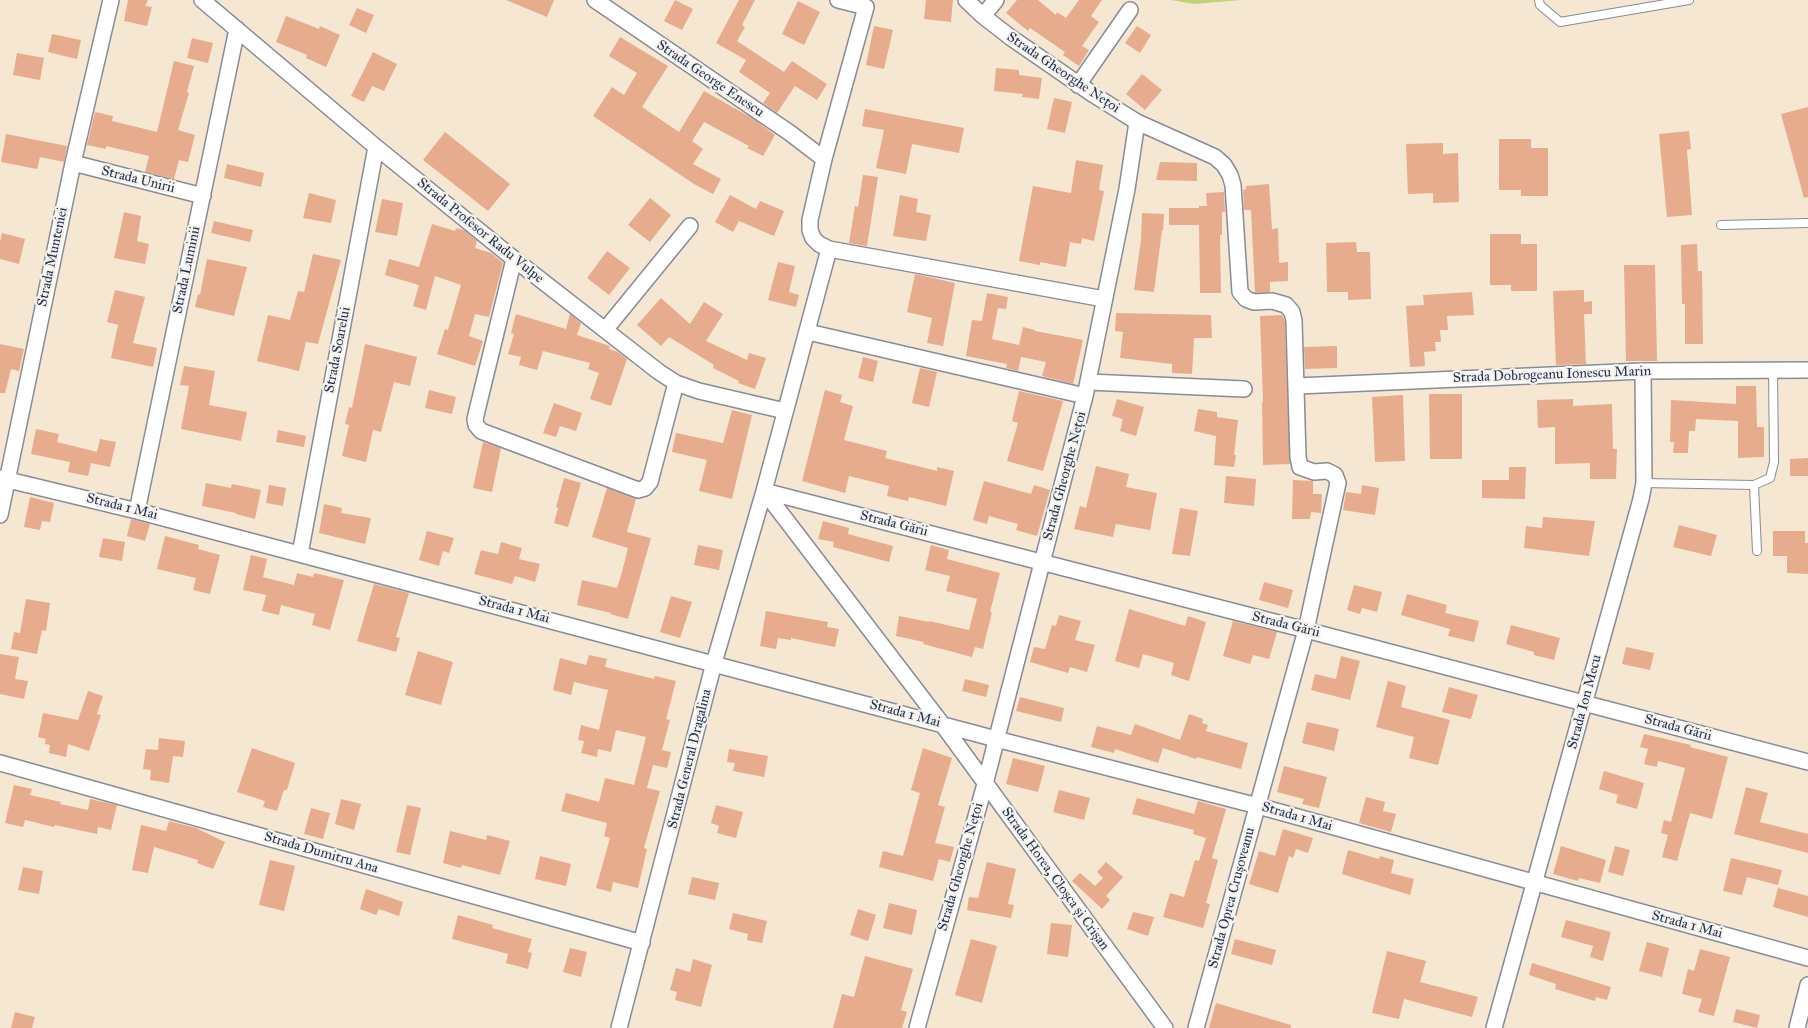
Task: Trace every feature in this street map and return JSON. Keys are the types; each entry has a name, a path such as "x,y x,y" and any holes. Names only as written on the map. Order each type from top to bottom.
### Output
{"street":[{"name":"Strada Munteniei","path":"0,515 4,479 73,163 111,0"},
{"name":"Strada Profesor Radu Vulpe","path":"202,0 376,147 514,259 659,372 676,383 699,391 786,412"},
{"name":"Strada George Enescu","path":"594,0 790,133 824,159"},
{"path":"838,0 870,4 824,159 810,220 810,230 813,238 819,244 829,249 1104,300"},
{"name":"Strada Gheorghe Nețoi","path":"917,1028 985,784 1087,389 1127,189 1137,122 1078,84 983,16 966,0"},
{"path":"983,16 996,0"},
{"path":"1078,84 1130,10"},
{"name":"Strada Luminii","path":"137,510 238,29"},
{"path":"1137,122 1215,157 1224,165 1230,175 1232,185 1240,292 1246,299 1254,302 1272,301 1286,305 1292,312 1297,386"},
{"name":"Strada Soarelui","path":"300,554 376,147"},
{"name":"Strada Unirii","path":"73,163 203,196"},
{"path":"605,330 690,226"},
{"path":"764,491 829,249"},
{"path":"514,259 475,419 476,426 481,431 638,490 645,488 650,482 676,383"},
{"path":"808,332 1087,389 1244,389"},
{"name":"Strada Dobrogeanu Ionescu Marin","path":"1297,386 1644,371 1808,370"},
{"name":"Strada Ion Mecu","path":"1494,1028 1644,483 1644,371"},
{"name":"Strada Oprea Crușoveanu","path":"1196,1028 1306,630 1338,483 1335,475 1327,471 1314,472 1300,467 1298,457 1297,386"},
{"name":"Strada 1 Mai","path":"4,479 137,510 996,739 1258,806 1534,884 1808,958"},
{"name":"Strada Gării","path":"764,491 1306,630 1808,762"},
{"name":"Strada General Dragalina","path":"619,1028 714,663 764,491"},
{"name":"Strada Horea, Cloșca și Crișan","path":"764,491 942,724 1165,1028"},
{"name":"Strada Dumitru Ana","path":"0,763 642,943"},
{"path":"1797,1028 1808,986"}],"lane":[{"path":"1539,0 1540,5 1560,22 1689,0"},
{"path":"1722,225 1808,224"},
{"path":"1644,483 1754,485 1770,478 1774,462 1773,369"},
{"path":"1754,485 1757,552"}],"green space":[{"path":"1171,0 1241,0 1194,4"}],"building":[{"path":"128,0 148,0 145,6 152,7 147,26 124,21"},
{"path":"506,0 554,0 547,17"},
{"path":"675,0 693,9 682,30 664,21"},
{"path":"739,0 755,0 742,25 745,27 737,41 784,72 792,61 827,84 817,100 795,86 777,113 763,103 770,93 739,72 746,60 716,43"},
{"path":"926,0 953,0 951,22 924,19"},
{"path":"1017,0 1038,0 1056,15 1057,12 1066,18 1079,0 1102,0 1091,16 1099,22 1082,46 1089,50 1079,66 1063,55 1065,52 1030,28 1028,31 1006,13"},
{"path":"798,1 820,12 804,45 782,34"},
{"path":"357,8 374,15 366,33 349,25"},
{"path":"286,16 319,29 320,26 340,35 326,67 306,58 307,55 276,42"},
{"path":"874,26 893,30 884,69 866,65"},
{"path":"1137,26 1151,35 1140,53 1125,43"},
{"path":"52,34 81,40 77,59 48,52"},
{"path":"620,37 668,66 642,107 679,132 704,91 752,118 775,135 763,156 747,148 749,146 704,122 692,141 703,149 693,164 721,179 713,194 694,184 593,116 612,87 624,95 637,73 609,56"},
{"path":"192,38 213,43 208,63 187,58"},
{"path":"373,52 397,64 384,91 372,86 364,102 351,96"},
{"path":"17,53 44,58 40,80 13,75"},
{"path":"174,61 194,66 187,92 189,93 178,130 195,135 188,162 179,160 174,179 145,172 149,156 106,146 106,149 87,145 95,112 113,116 112,121 157,132"},
{"path":"996,68 1019,70 1019,75 1042,78 1039,99 1022,97 1023,94 994,91"},
{"path":"1142,74 1162,90 1145,110 1126,94"},
{"path":"1054,98 1072,102 1065,133 1047,129"},
{"path":"1808,107 1808,197 1804,198 1781,114"},
{"path":"865,109 964,128 959,153 912,144 906,174 876,168 884,130 862,126"},
{"path":"1689,131 1691,149 1687,150 1692,215 1667,217 1659,134"},
{"path":"445,132 510,184 488,211 423,160"},
{"path":"6,134 67,146 64,162 40,157 37,169 1,162"},
{"path":"1499,139 1531,139 1531,148 1548,148 1548,196 1521,196 1521,190 1499,190"},
{"path":"1443,143 1443,154 1458,153 1459,202 1433,203 1433,193 1408,194 1406,144"},
{"path":"1076,160 1103,165 1099,190 1104,191 1094,241 1082,238 1081,244 1070,242 1066,267 1040,262 1040,265 1019,261 1033,186 1071,193"},
{"path":"1160,162 1197,163 1197,181 1156,180"},
{"path":"227,164 264,173 261,187 224,178"},
{"path":"863,175 878,177 867,246 849,243 855,206 858,207"},
{"path":"1269,184 1272,229 1278,228 1279,263 1288,262 1288,281 1270,282 1270,292 1255,293 1251,210 1244,210 1243,190 1246,189 1246,186"},
{"path":"1224,192 1225,212 1222,212 1222,235 1220,235 1221,293 1200,293 1199,225 1169,225 1169,208 1199,208 1199,206 1207,206 1206,193"},
{"path":"309,193 336,200 331,223 303,218"},
{"path":"730,195 756,209 760,201 784,211 774,236 739,221 733,232 715,222"},
{"path":"900,195 918,199 916,212 931,215 926,241 893,236"},
{"path":"650,198 671,215 650,242 628,225"},
{"path":"382,199 403,203 397,236 375,232"},
{"path":"124,212 141,216 137,241 149,244 145,264 114,258"},
{"path":"1142,213 1164,214 1154,292 1134,290 1141,240"},
{"path":"214,221 253,230 250,242 211,233"},
{"path":"432,224 455,231 456,228 464,230 477,241 475,248 491,253 503,263 489,317 475,314 469,336 483,341 475,366 437,354 445,329 448,330 461,285 435,276 426,310 413,306 419,285 385,275 389,259 419,267"},
{"path":"2,233 25,239 19,264 0,259"},
{"path":"1490,234 1521,234 1521,244 1537,244 1537,291 1511,291 1511,285 1490,285"},
{"path":"1356,242 1357,252 1370,252 1371,299 1348,300 1348,292 1327,292 1326,243"},
{"path":"1697,244 1698,271 1702,271 1703,344 1685,344 1685,304 1682,304 1681,245"},
{"path":"607,251 630,268 609,295 587,278"},
{"path":"313,254 341,260 318,344 306,342 299,371 257,361 268,315 290,320 298,291 304,292"},
{"path":"207,259 247,267 234,316 195,307 198,294 200,295"},
{"path":"778,262 795,266 789,292 799,295 796,307 768,300"},
{"path":"1624,265 1655,265 1657,361 1626,361"},
{"path":"915,274 955,283 943,346 927,343 932,318 907,312"},
{"path":"115,290 145,297 133,343 157,348 153,367 111,358 118,325 107,322"},
{"path":"1584,290 1584,302 1592,301 1592,314 1584,314 1586,364 1556,365 1553,291"},
{"path":"1472,292 1474,315 1447,316 1448,330 1440,330 1441,342 1435,342 1436,351 1424,352 1425,366 1410,367 1406,306 1424,305 1423,295"},
{"path":"987,293 1008,297 1006,309 998,308 992,339 1019,345 1023,327 1083,340 1073,384 1042,376 1046,362 1021,357 1018,371 1006,368 1007,364 966,356 972,320 982,321"},
{"path":"661,298 690,324 704,302 723,314 706,341 747,360 749,353 766,358 755,389 738,383 739,381 713,368 714,365 669,337 661,346 637,325"},
{"path":"1116,313 1211,315 1212,338 1194,338 1192,374 1172,373 1172,364 1120,358 1123,332 1115,331"},
{"path":"516,314 566,329 570,314 581,323 577,335 610,346 609,349 618,352 627,359 611,406 590,399 599,373 588,369 590,363 543,351 537,370 519,365 521,357 508,354 514,334 511,333"},
{"path":"1282,315 1285,322 1290,464 1263,465 1260,316"},
{"path":"0,344 24,349 19,371 11,369 5,393 0,393"},
{"path":"365,344 417,357 410,386 394,382 381,432 373,430 366,462 342,456 349,425 345,424 349,407 352,408"},
{"path":"1337,346 1337,368 1305,369 1304,347"},
{"path":"863,357 878,361 873,382 858,378"},
{"path":"184,366 215,371 209,405 247,412 241,441 181,429 189,386 180,385"},
{"path":"920,368 937,372 929,407 912,403"},
{"path":"1736,386 1756,386 1757,427 1764,427 1764,457 1738,458 1738,421 1696,419 1695,431 1689,431 1688,453 1673,453 1674,442 1670,442 1671,400 1736,404"},
{"path":"429,390 456,397 452,414 425,408"},
{"path":"825,390 842,395 840,402 853,406 844,440 887,451 885,458 937,471 937,467 954,471 946,506 909,497 908,501 887,496 889,486 849,476 845,493 802,481"},
{"path":"1019,391 1063,401 1043,471 1007,461 1018,423 1012,421"},
{"path":"1429,394 1462,394 1462,459 1430,459"},
{"path":"1403,395 1405,461 1375,462 1372,397"},
{"path":"1117,399 1144,407 1136,436 1120,431 1123,419 1112,416"},
{"path":"1573,399 1573,406 1612,404 1613,449 1617,449 1616,479 1590,479 1590,463 1555,464 1555,427 1538,428 1537,400"},
{"path":"554,403 582,413 576,431 560,426 556,437 543,433"},
{"path":"1198,409 1217,412 1217,417 1238,420 1234,467 1214,465 1216,436 1194,431"},
{"path":"732,410 752,415 732,499 699,491 707,460 672,452 676,433 723,443"},
{"path":"36,429 59,434 57,442 97,452 100,439 116,442 110,467 91,463 88,476 68,472 70,462 31,454"},
{"path":"278,430 306,436 304,447 276,442"},
{"path":"483,442 501,448 492,492 473,488"},
{"path":"1808,458 1808,476 1790,476 1790,459"},
{"path":"1096,466 1129,474 1126,487 1157,493 1150,530 1116,524 1113,537 1074,529 1080,506 1086,508"},
{"path":"1509,467 1526,467 1525,499 1482,498 1482,480 1509,480"},
{"path":"1226,476 1256,479 1254,506 1224,503"},
{"path":"564,478 581,483 568,527 554,523 558,508 556,507"},
{"path":"1293,480 1313,481 1313,494 1322,494 1321,513 1311,512 1310,519 1292,519"},
{"path":"984,481 1031,494 1034,485 1050,490 1037,536 1016,530 1018,524 989,516 987,524 973,520"},
{"path":"206,483 231,488 232,484 261,490 255,519 202,506"},
{"path":"269,485 286,488 283,506 266,503"},
{"path":"1362,485 1379,488 1375,515 1343,510 1346,492 1361,494"},
{"path":"607,488 636,499 627,532 651,538 628,619 577,605 582,580 617,588 622,572 628,548 592,537"},
{"path":"30,497 54,503 50,522 42,521 40,530 24,527"},
{"path":"324,504 342,508 341,513 371,518 365,544 319,533"},
{"path":"1180,508 1198,511 1190,556 1172,554"},
{"path":"1543,517 1595,521 1589,556 1524,548 1526,526 1542,528"},
{"path":"131,519 150,524 145,541 127,536"},
{"path":"823,521 849,528 848,534 893,546 889,562 833,547 834,542 818,539"},
{"path":"1679,525 1717,535 1711,556 1673,547"},
{"path":"427,531 454,538 449,553 443,551 439,566 419,560"},
{"path":"1773,531 1805,531 1805,543 1808,543 1808,574 1787,573 1787,556 1773,556"},
{"path":"165,536 199,545 198,549 220,555 210,594 193,590 196,578 157,569"},
{"path":"103,538 125,542 122,561 99,557"},
{"path":"501,542 522,548 519,559 540,564 535,582 515,576 512,584 474,574 481,550 498,554"},
{"path":"698,545 723,550 719,570 694,565"},
{"path":"931,545 949,550 947,559 1000,573 983,649 975,647 972,657 923,644 924,642 896,636 899,616 969,630 977,599 946,591 950,576 925,570"},
{"path":"251,555 267,559 263,577 294,585 297,573 313,577 314,573 344,580 330,630 312,625 315,614 281,605 279,615 262,611 266,595 243,590"},
{"path":"1264,582 1293,590 1288,608 1259,600"},
{"path":"374,584 409,593 396,637 400,638 396,652 357,641"},
{"path":"1354,585 1382,592 1377,612 1362,608 1360,614 1347,610"},
{"path":"1407,594 1447,605 1445,613 1479,621 1474,642 1448,636 1450,629 1401,615"},
{"path":"671,596 692,602 680,638 660,632"},
{"path":"26,599 50,603 46,631 42,630 37,654 11,649 14,632 20,633"},
{"path":"1129,609 1185,626 1188,616 1206,622 1189,681 1171,675 1174,663 1143,654 1139,668 1115,661"},
{"path":"766,611 828,622 827,627 839,629 835,647 791,638 791,640 778,638 776,649 760,646"},
{"path":"1059,615 1081,621 1075,640 1095,645 1087,672 1070,667 1068,673 1030,662 1034,647 1045,649 1052,625 1056,626"},
{"path":"1233,621 1277,632 1269,659 1253,655 1250,664 1223,656"},
{"path":"1511,625 1560,638 1554,660 1534,655 1534,652 1506,644"},
{"path":"1626,647 1654,653 1650,670 1622,664"},
{"path":"418,651 453,662 441,705 405,695"},
{"path":"0,654 19,657 15,679 28,681 24,699 0,694"},
{"path":"589,655 607,659 605,667 654,679 655,676 676,681 666,719 670,720 662,750 671,752 667,768 653,765 647,788 660,791 644,848 647,849 638,888 613,882 611,892 596,888 610,838 604,836 607,823 561,811 566,793 599,802 605,778 634,785 646,737 616,730 611,752 598,749 597,757 581,753 584,741 578,740 581,725 599,730 608,690 574,682 571,695 553,690 560,658 586,665"},
{"path":"1341,656 1360,661 1350,700 1311,690 1315,674 1336,679"},
{"path":"965,679 989,685 986,697 962,691"},
{"path":"1388,681 1406,686 1401,707 1450,720 1438,765 1409,758 1414,737 1376,727"},
{"path":"1449,687 1478,695 1471,719 1442,712"},
{"path":"88,691 103,696 97,714 101,715 89,751 68,744 66,757 49,753 50,745 45,744 46,739 38,737 43,713 78,720"},
{"path":"1020,697 1064,708 1061,722 1016,711"},
{"path":"1189,714 1203,719 1202,723 1208,725 1206,731 1248,743 1241,769 1197,757 1196,759 1163,748 1158,763 1115,749 1114,753 1091,747 1097,726 1131,735 1135,724 1180,740"},
{"path":"1307,722 1339,729 1334,751 1302,743"},
{"path":"1644,734 1691,745 1690,747 1728,757 1712,819 1690,813 1677,861 1662,857 1668,835 1661,833 1664,820 1671,822 1685,768 1658,761 1657,767 1644,764 1648,749 1640,747"},
{"path":"159,738 185,741 183,757 173,756 169,783 150,780 151,770 143,769 146,749 158,750"},
{"path":"252,748 295,763 287,790 284,790 277,811 263,807 265,801 237,792"},
{"path":"923,748 952,758 938,805 945,807 935,843 954,847 950,862 939,859 933,881 879,867 883,851 903,856 920,793 911,790"},
{"path":"729,749 768,756 764,777 733,771 735,763 727,762"},
{"path":"1013,758 1045,766 1038,792 1006,784"},
{"path":"1284,766 1327,777 1319,808 1302,804 1304,799 1277,792"},
{"path":"1604,771 1644,783 1637,809 1616,803 1618,795 1599,789"},
{"path":"14,785 32,789 30,795 88,810 90,799 117,805 111,830 98,827 97,834 25,820 23,827 5,823"},
{"path":"1746,787 1768,793 1760,822 1808,834 1808,853 1734,834"},
{"path":"1059,790 1090,798 1084,820 1053,812"},
{"path":"1366,797 1385,802 1383,811 1396,814 1391,832 1359,823"},
{"path":"1137,798 1194,814 1198,801 1226,809 1212,858 1218,860 1206,903 1210,904 1203,928 1163,917 1170,893 1184,897 1195,860 1199,861 1206,838 1193,834 1194,830 1132,814"},
{"path":"341,799 361,804 354,830 335,824"},
{"path":"407,805 421,808 410,855 396,852"},
{"path":"716,805 743,812 736,838 717,833 719,826 711,823"},
{"path":"311,808 330,813 323,839 304,834"},
{"path":"169,821 196,828 225,842 213,869 197,863 198,860 154,847 148,873 132,870 141,825 166,831"},
{"path":"1283,829 1313,838 1308,853 1296,849 1293,858 1289,856 1278,893 1249,884 1259,851 1275,856"},
{"path":"450,831 486,840 487,835 510,841 500,875 462,865 461,868 443,863"},
{"path":"1561,846 1606,860 1600,883 1579,878 1578,881 1553,874"},
{"path":"1615,846 1630,850 1623,876 1608,872"},
{"path":"1348,850 1379,859 1380,856 1394,860 1391,873 1414,879 1410,895 1342,874"},
{"path":"540,856 571,864 566,886 535,879"},
{"path":"1731,858 1782,870 1778,885 1747,877 1742,895 1723,891"},
{"path":"270,860 295,866 284,911 259,905"},
{"path":"987,862 1016,869 1008,904 1014,905 1011,918 967,910 969,897 978,898"},
{"path":"1106,862 1123,877 1106,896 1110,900 1102,909 1072,881 1080,873 1095,886 1103,878 1097,872"},
{"path":"23,867 43,871 39,894 18,890"},
{"path":"692,877 719,883 715,900 688,894"},
{"path":"1778,888 1808,896 1808,917 1773,907"},
{"path":"366,889 403,902 399,916 379,909 376,915 360,909"},
{"path":"889,903 917,910 912,935 883,928"},
{"path":"858,909 876,915 868,941 850,935"},
{"path":"1133,912 1154,917 1148,936 1127,929"},
{"path":"733,913 767,921 762,943 747,940 748,934 729,929"},
{"path":"458,915 493,925 492,928 532,939 528,952 532,953 528,969 506,963 508,954 452,939"},
{"path":"1566,920 1611,932 1603,961 1590,957 1593,946 1561,937"},
{"path":"1051,923 1072,925 1068,957 1047,954"},
{"path":"971,939 997,946 982,1003 955,995"},
{"path":"1235,939 1276,950 1272,965 1231,954"},
{"path":"1647,942 1669,948 1662,977 1639,971"},
{"path":"570,948 587,952 581,977 563,972"},
{"path":"1700,949 1730,957 1714,1016 1698,1012 1702,999 1682,994 1688,969 1694,971"},
{"path":"1387,951 1426,961 1420,982 1478,997 1472,1017 1404,999 1399,1019 1372,1013"},
{"path":"865,956 913,969 901,1010 907,1012 902,1028 833,1028 842,994 854,997"},
{"path":"693,959 712,965 701,1007 675,1000 677,992 670,990 676,968 690,972"},
{"path":"1532,963 1611,987 1607,1000 1596,997 1595,1001 1555,989 1556,984 1529,975"},
{"path":"1216,1003 1291,1025 1290,1028 1209,1028"},
{"path":"1736,1009 1760,1015 1757,1028 1733,1022"},
{"path":"15,1012 35,1017 32,1028 11,1028"}]}
